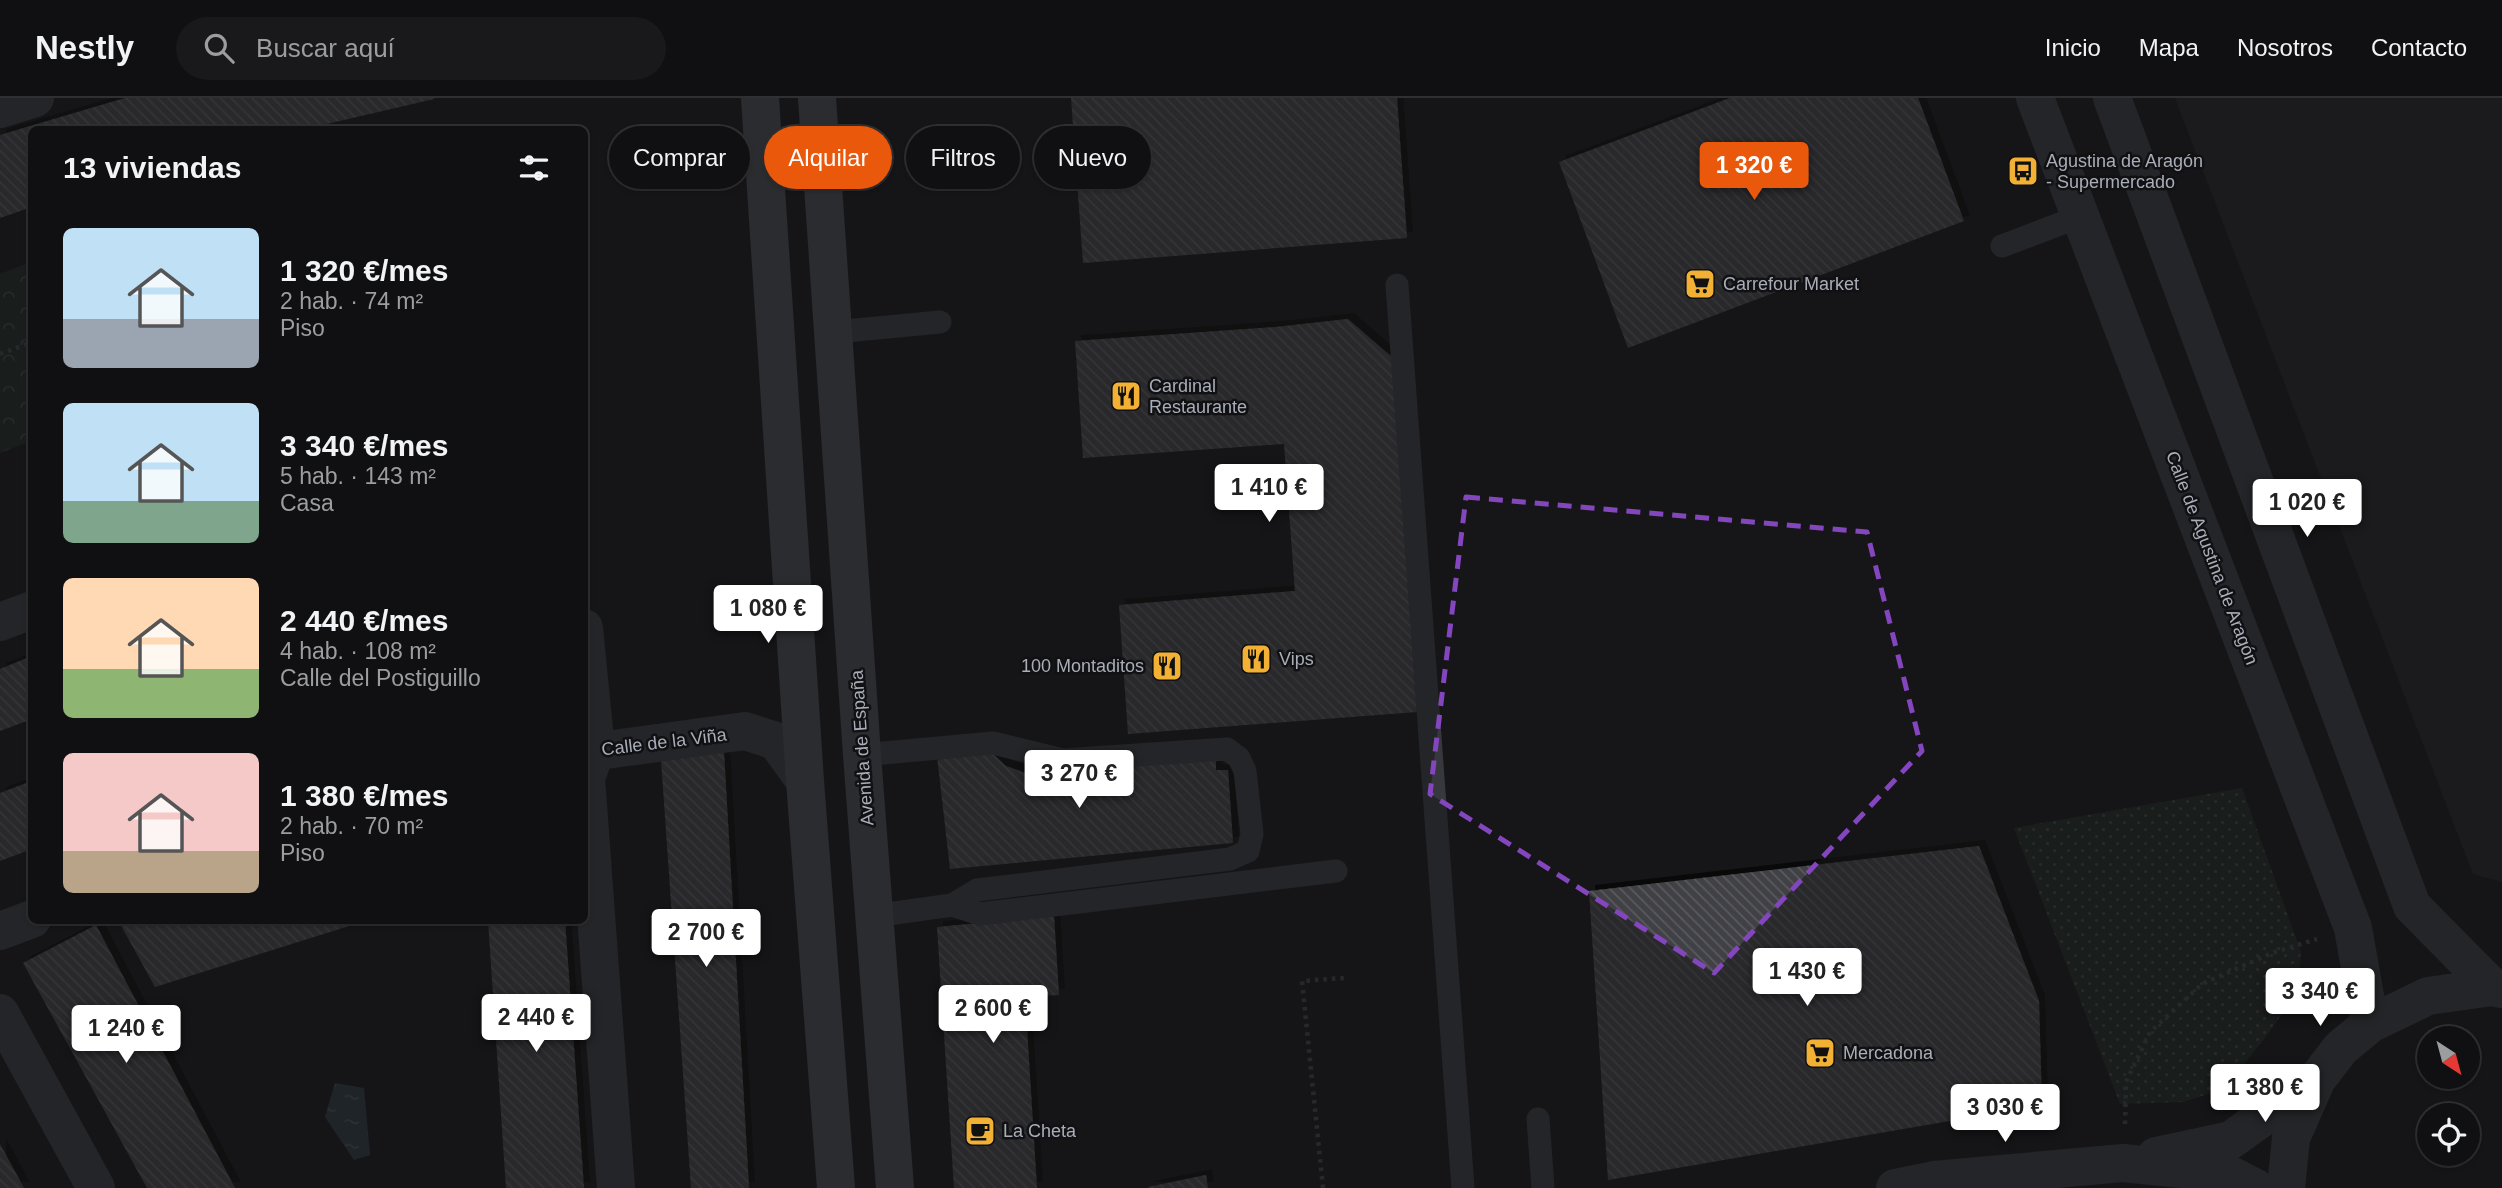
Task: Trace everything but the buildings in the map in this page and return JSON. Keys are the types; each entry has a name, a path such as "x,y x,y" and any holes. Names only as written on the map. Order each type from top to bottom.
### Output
{"street":[{"path":"0,109 35,98"},
{"path":"760,98 805,781 836,1188"},
{"name":"Avenida de España","path":"817,98 895,1188"},
{"name":"Calle de Agustina de Aragón","path":"2035,98 2353,928 2370,1024"},
{"path":"2112,98 2412,906 2497,988"},
{"path":"0,622 28,612"},
{"path":"588,710 590,751"},
{"name":"Calle de la Viña","path":"590,751 745,731 776,741 805,781"},
{"path":"588,805 616,1188"},
{"path":"0,931 28,920"},
{"path":"2286,1188 2291,1138 2317,1079 2341,1048 2370,1024 2428,996 2497,988"},
{"path":"0,1013 96,1188"},
{"path":"1895,1188 1946,1186 2123,1163 2231,1140 2317,1079"},
{"path":"2123,1163 2230,1174 2256,1188"}],"lane":[{"path":"2002,246 2081,216"},
{"path":"1397,285 1463,1188"},
{"path":"835,332 940,322"},
{"path":"862,755 993,743 1063,760 1227,749 1239,758 1244,771 1252,834 1248,851 1230,859 977,890 952,905 874,916"},
{"path":"952,905 980,914 1336,871"},
{"path":"1538,1119 1543,1188"}],"path":[{"path":"0,354 28,344"},
{"path":"2123,1163 2126,1082 2150,1032 2202,984 2272,953 2353,928"},
{"path":"1323,1188 1302,981 1344,978"}],"highlighted area":[{"path":"1466,497 1867,532 1922,751 1714,973 1430,794"}],"shaded area":[{"path":"2175,98 2502,98 2502,882 2473,874"}],"green space":[{"path":"28,263 28,442 0,453 0,274"},
{"path":"2242,788 2301,952 2298,984 2289,1004 2230,1081 2208,1094 2183,1102 2120,1104 2014,828"}],"water":[{"path":"335,1083 364,1088 370,1155 354,1160 325,1117"}],"place":[{"name":"Agustina de Aragón - Supermercado","path":"2023,171"},
{"name":"Carrefour Market","path":"1700,284"},
{"name":"Cardinal Restaurante","path":"1126,396"},
{"name":"Vips","path":"1256,659"},
{"name":"100 Montaditos","path":"1167,666"},
{"name":"Mercadona","path":"1820,1053"},
{"name":"La Cheta","path":"980,1131"}]}
